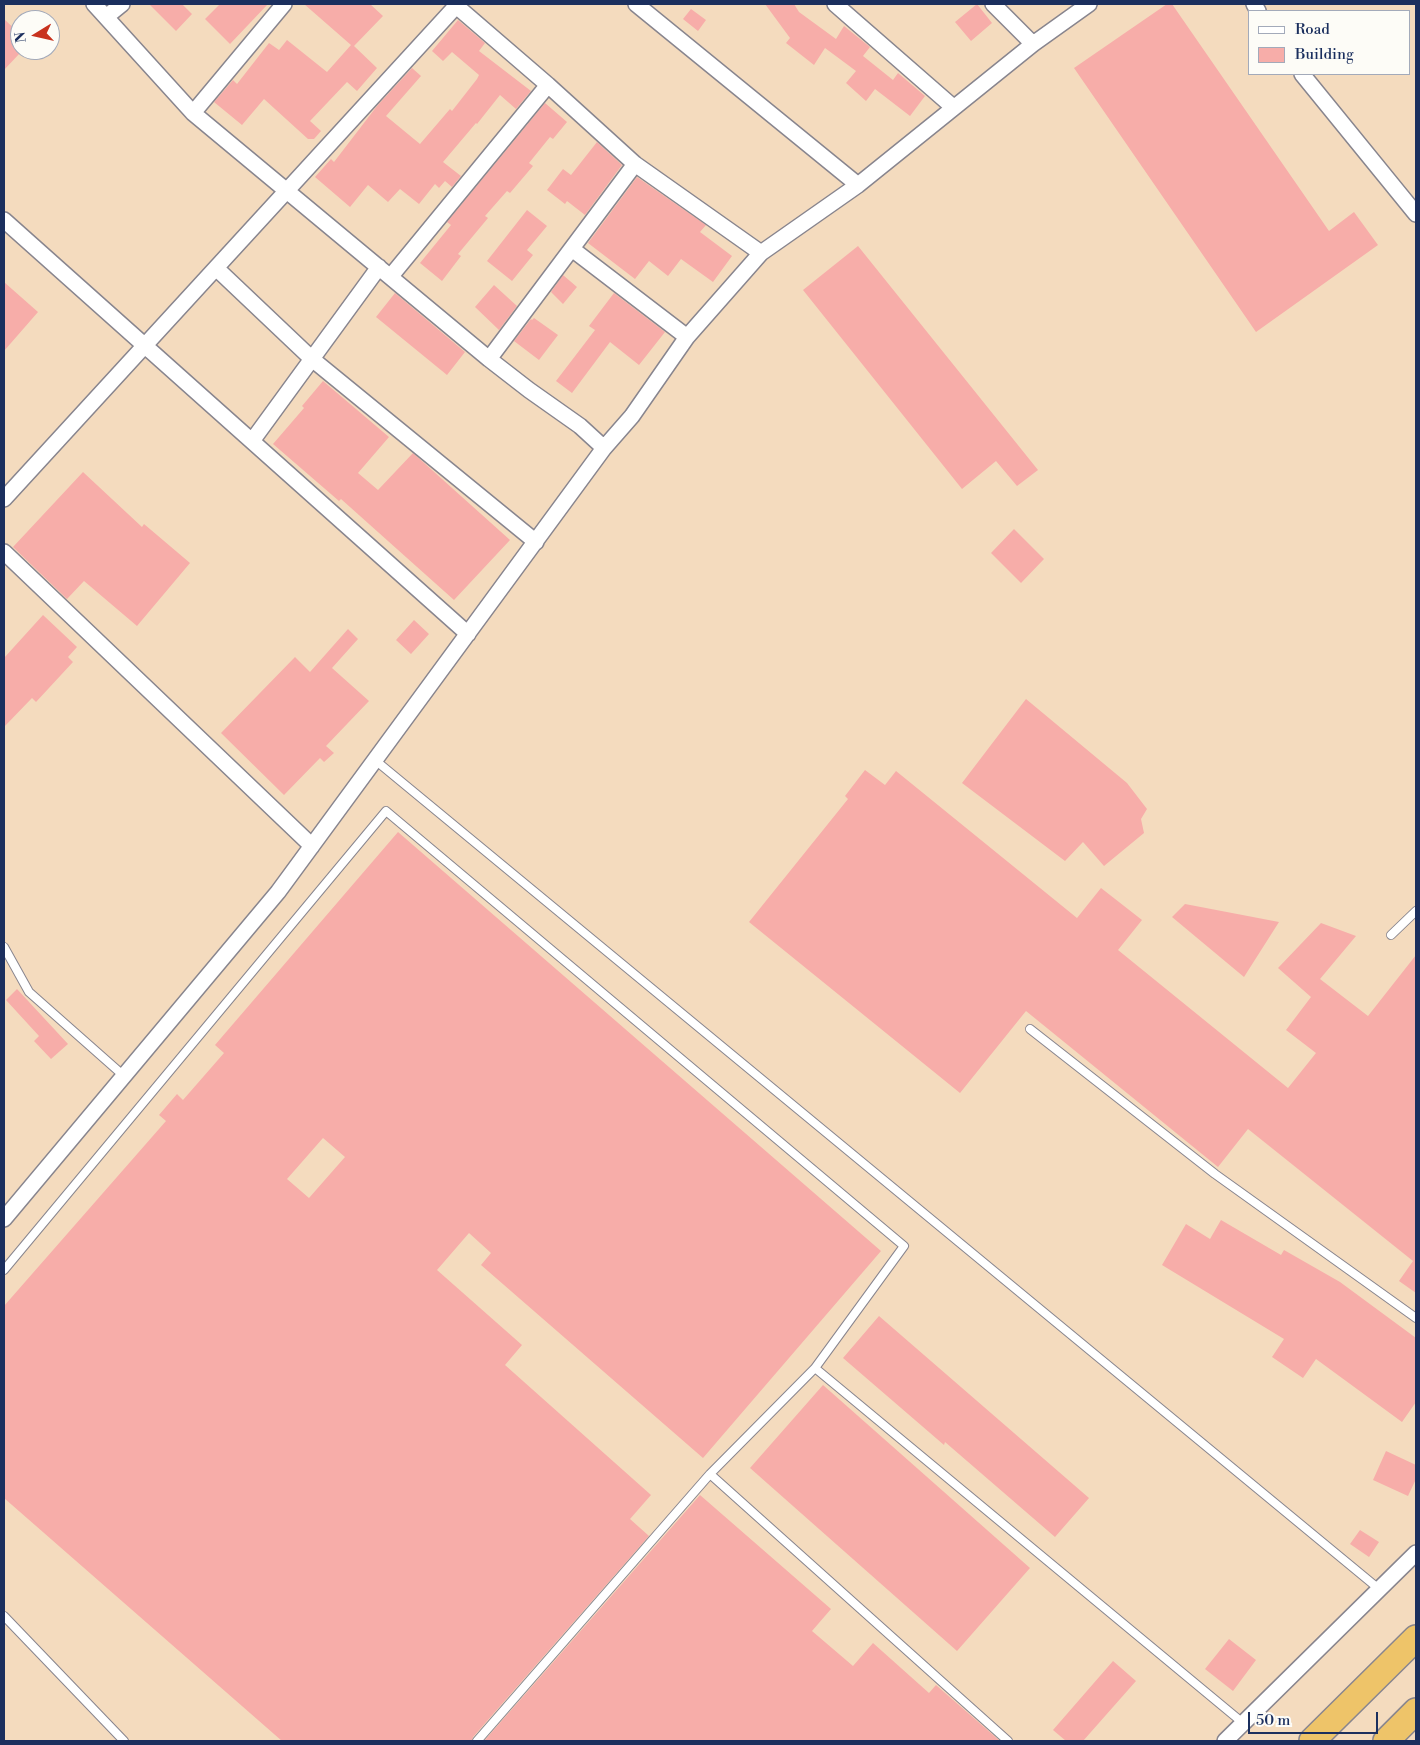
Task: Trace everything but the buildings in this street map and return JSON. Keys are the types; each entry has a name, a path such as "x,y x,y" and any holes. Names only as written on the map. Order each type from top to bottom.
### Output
{"highway":[{"path":"1312,1741 1416,1638"},
{"path":"1386,1741 1416,1711"}],"street":[{"path":"94,4 193,113 489,359 528,390 580,426 604,448"},
{"path":"106,17 122,4"},
{"path":"193,113 284,4"},
{"path":"4,499 456,4 635,164 761,253"},
{"path":"636,4 858,185"},
{"path":"835,4 953,108"},
{"path":"993,4 1033,44"},
{"path":"4,1220 278,892 604,448 632,416 688,338 761,253 858,185 1033,44 1089,4"},
{"path":"1303,75 1416,214"},
{"path":"252,441 312,359 548,85"},
{"path":"489,359 635,164"},
{"path":"4,220 468,634"},
{"path":"572,249 688,338"},
{"path":"216,268 312,359 536,542"},
{"path":"4,552 312,846"},
{"path":"1225,1741 1416,1553"}],"lane":[{"path":"375,760 1379,1589"},
{"path":"4,1270 386,812 904,1246 814,1368 710,1474 476,1741"},
{"path":"1391,935 1416,911"},
{"path":"4,947 29,992 124,1076"},
{"path":"1030,1029 1215,1174 1416,1318"},
{"path":"814,1368 1243,1723"},
{"path":"710,1474 1008,1741"},
{"path":"4,1616 124,1741"}]}
